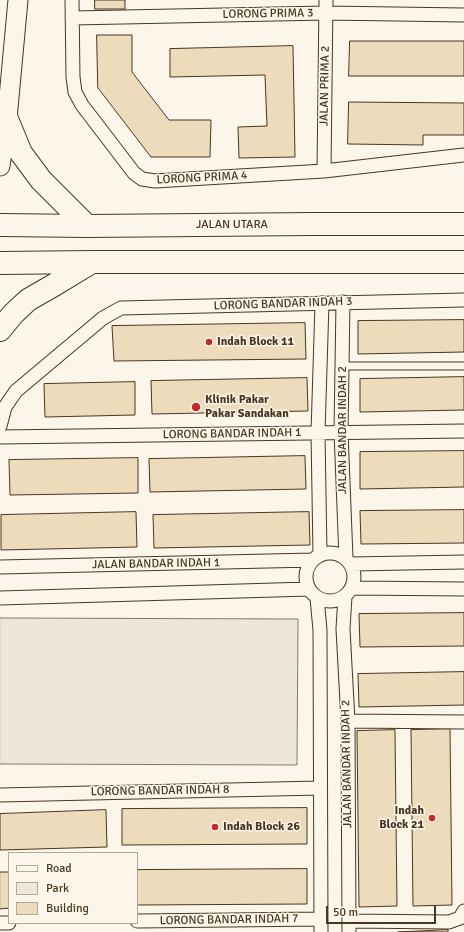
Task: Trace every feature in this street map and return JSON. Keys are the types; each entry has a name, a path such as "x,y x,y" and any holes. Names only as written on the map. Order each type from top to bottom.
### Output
{"highway":[{"path":"7,118 21,153 41,180 87,226"},
{"name":"JALAN UTARA","path":"0,226 464,224"},
{"path":"0,330 13,314 28,300 93,262"},
{"path":"0,263 464,262"}],"main road":[{"path":"0,166 7,118 18,0"}],"street":[{"name":"LORONG PRIMA 4","path":"72,0 73,77 75,92 82,105 134,173 142,179 155,181 324,171 464,155"},
{"name":"LORONG PRIMA 3","path":"72,18 326,6 464,15"},
{"name":"JALAN PRIMA 2","path":"324,171 326,6"},
{"name":"LORONG BANDAR INDAH 3","path":"0,426 5,407 16,391 103,318 120,308 464,300"},
{"name":"JALAN BANDAR INDAH 2","path":"344,302 341,432 348,561"},
{"name":"JALAN BANDAR INDAH 2","path":"317,558 318,433 322,303"},
{"name":"LORONG BANDAR INDAH 1","path":"0,437 464,431"},
{"path":"327,553 340,555 348,561 354,572 354,579 348,592 338,600 324,601 313,593 306,582 308,566 317,558 327,553"},
{"name":"JALAN BANDAR INDAH 1","path":"0,567 317,558"},
{"path":"348,561 464,562"},
{"path":"348,592 464,590"},
{"name":"JALAN BANDAR INDAH 2","path":"348,592 343,629 348,721 349,927"},
{"path":"0,598 313,593"},
{"path":"313,593 320,630 321,926"},
{"path":"348,721 464,722"},
{"name":"LORONG BANDAR INDAH 8","path":"0,794 320,788"},
{"path":"349,927 449,922 460,918 464,911"},
{"name":"LORONG BANDAR INDAH 7","path":"138,922 321,926"}],"lane":[{"path":"343,366 464,366"}],"green space":[{"path":"0,618 298,619 297,765 0,764"}],"building":[{"path":"95,0 125,0 125,9 95,9"},
{"path":"97,35 132,35 132,72 169,120 211,120 210,157 151,157 98,88"},
{"path":"350,41 464,41 464,76 349,76"},
{"path":"293,46 295,157 239,158 238,127 267,126 265,75 170,77 170,49"},
{"path":"349,102 464,103 464,135 423,135 423,145 348,144"},
{"path":"464,320 464,352 358,354 358,321"},
{"name":"Indah Block 11","path":"305,323 306,359 114,361 112,326"},
{"path":"464,377 464,410 360,412 360,379"},
{"path":"307,378 308,411 152,414 151,381"},
{"path":"135,382 135,415 45,417 44,384"},
{"path":"464,451 464,487 360,489 360,452"},
{"path":"305,456 306,489 150,492 149,459"},
{"path":"138,458 138,493 10,495 9,460"},
{"path":"464,510 464,543 361,544 360,511"},
{"path":"136,512 137,547 1,550 1,515"},
{"path":"309,512 310,545 154,548 153,515"},
{"path":"464,613 464,646 360,647 359,614"},
{"path":"464,672 464,705 359,707 358,674"},
{"name":"Indah Block 21","path":"450,729 452,905 413,906 411,730"},
{"path":"395,730 397,906 359,907 357,731"},
{"name":"Indah Block 26","path":"307,808 307,844 122,845 122,809"},
{"path":"106,810 107,847 0,850 0,814"},
{"path":"307,869 307,904 138,905 138,870"},
{"path":"0,872 8,872 8,908 0,909"},
{"path":"448,930 448,932 398,932"}],"place":[{"name":"Indah Block 11","path":"209,342"},
{"name":"Klinik Pakar Pakar Sandakan","path":"196,407"},
{"name":"Indah Block 21","path":"432,818"},
{"name":"Indah Block 26","path":"215,827"}]}
